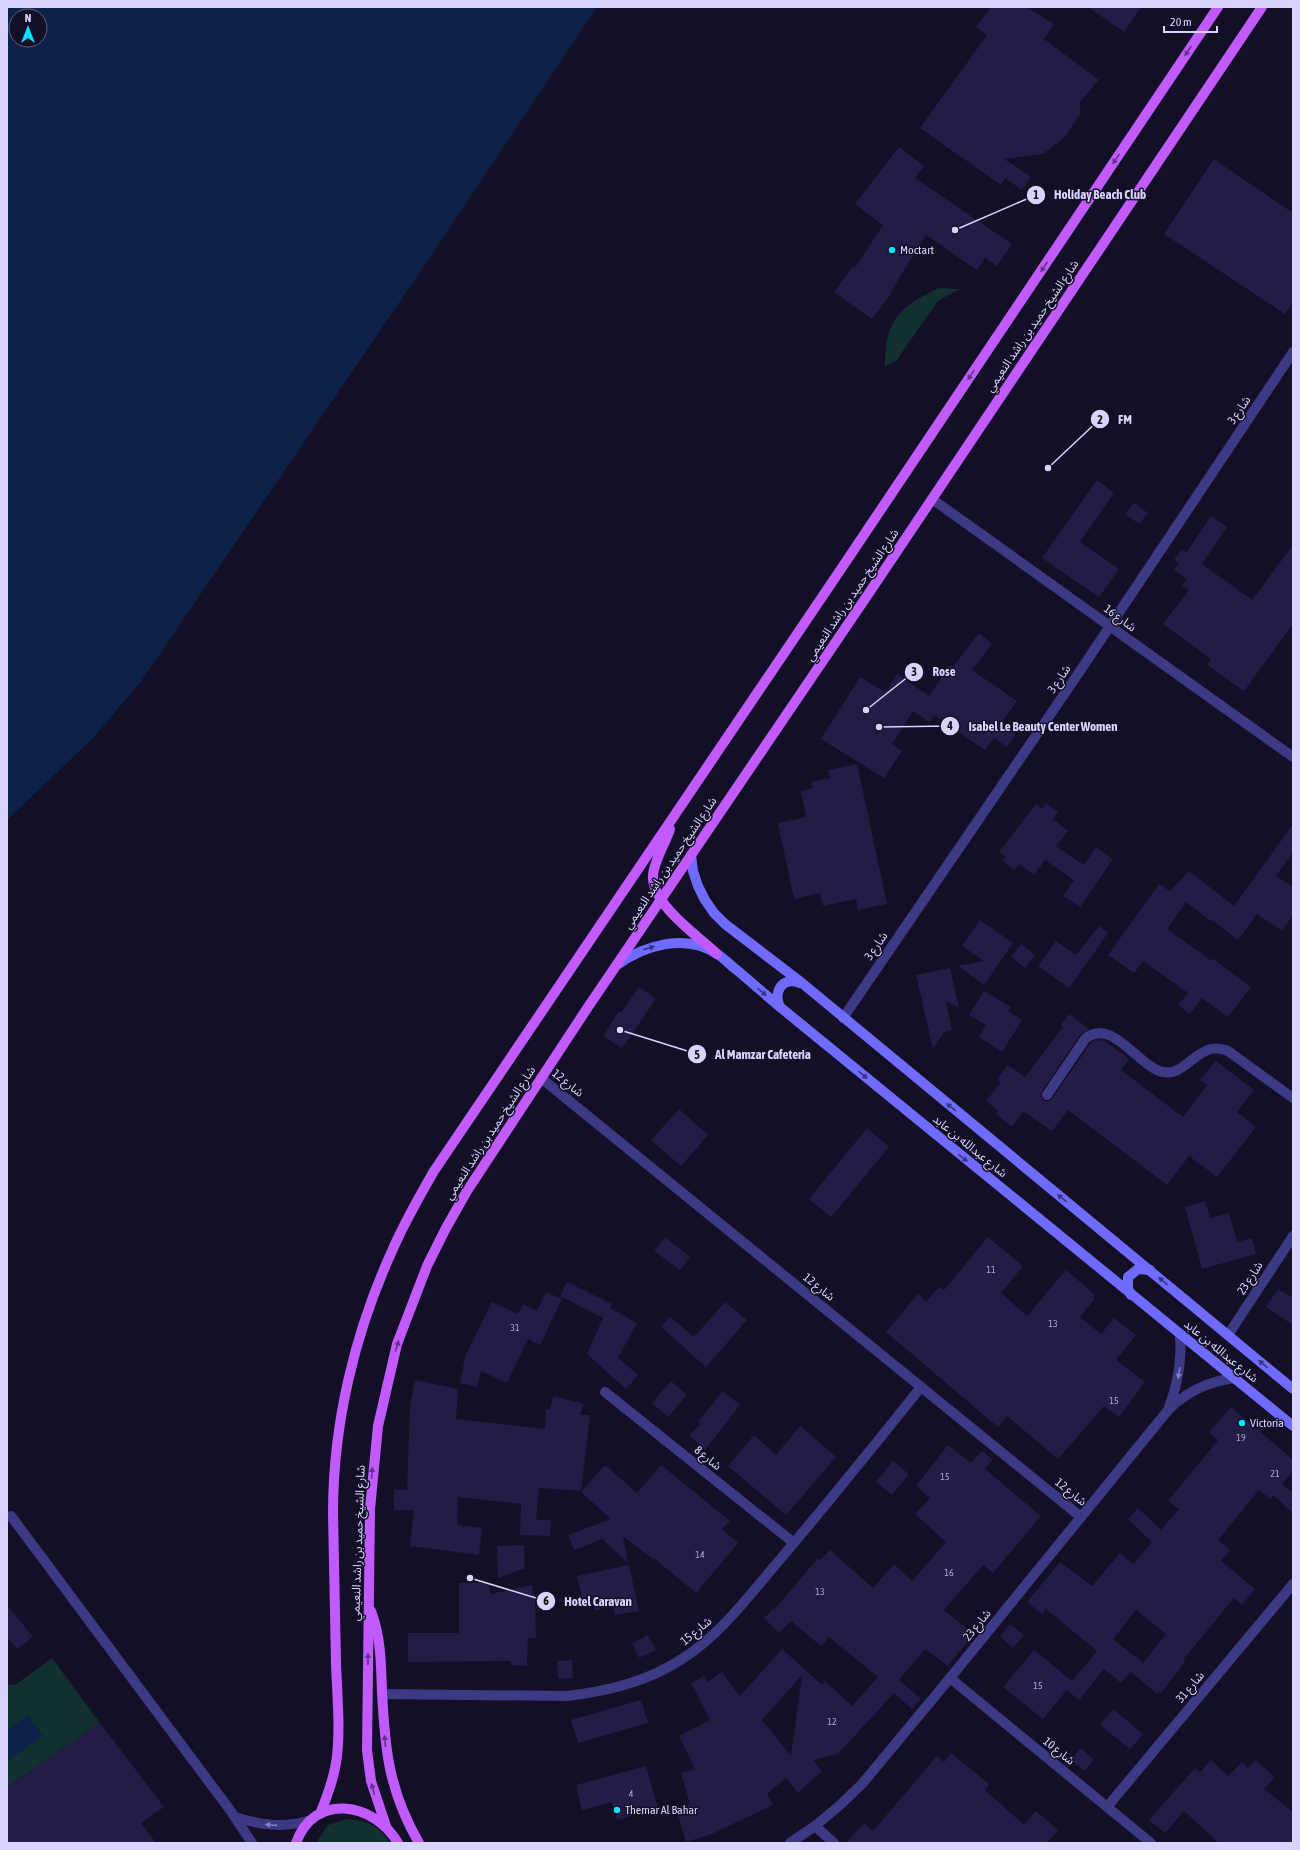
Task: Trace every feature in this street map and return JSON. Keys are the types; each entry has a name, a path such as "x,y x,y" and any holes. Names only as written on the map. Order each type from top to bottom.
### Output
{"main road":[{"name":"شارع الشيخ حميد بن راشد النعيمي","path":"320,1814 332,1781 337,1747 334,1510 336,1465 341,1421 349,1377 360,1334 395,1243 434,1171 1218,7"},
{"name":"شارع الشيخ حميد بن راشد النعيمي","path":"386,1826 375,1796 368,1766 368,1602 370,1509 378,1426 387,1385 400,1338 427,1266 466,1191 1262,7"},
{"path":"673,817 654,873 656,892 661,900 717,954"},
{"name":"شارع عبدالله بن عابد","path":"691,855 693,871 698,886 714,913 725,924 802,983 1293,1388"},
{"name":"شارع عبدالله بن عابد","path":"616,966 630,956 647,948 665,944 684,943 702,946 717,954 1131,1295 1292,1424"},
{"path":"780,1007 776,1000 780,986 787,982 794,981 802,983"},
{"path":"1131,1295 1128,1289 1128,1277 1138,1269 1150,1270"},
{"path":"368,1602 379,1641 385,1740 391,1774 401,1808 419,1843"},
{"path":"296,1843 308,1821 320,1814 337,1808 355,1809 371,1815 386,1826 398,1843"}],"street":[{"name":"شارع 3","path":"843,1018 1292,356"},
{"name":"شارع 16","path":"932,499 1293,757"},
{"path":"1046,1095 1085,1039 1091,1034 1098,1032 1112,1036 1152,1067 1166,1072 1180,1069 1207,1049 1214,1047 1221,1048 1228,1051 1293,1098"},
{"name":"شارع 12","path":"541,1078 1081,1517"},
{"name":"شارع 23","path":"1228,1335 1293,1236"},
{"name":"شارع 23","path":"1169,1409 1178,1380 1180,1365 1180,1335"},
{"name":"شارع 23","path":"790,1843 815,1826 862,1784 1169,1409 1192,1391 1219,1380 1234,1378"},
{"name":"شارع 15","path":"382,1694 567,1696 597,1692 627,1685 655,1674 682,1660 706,1642 728,1621 794,1543 921,1387"},
{"name":"شارع 8","path":"605,1392 794,1543"},
{"path":"11,1516 235,1817 252,1843"},
{"name":"شارع 31","path":"1107,1807 1293,1584"},
{"name":"شارع 10","path":"950,1678 1151,1843"},
{"path":"235,1817 272,1826 290,1825 308,1821"},
{"path":"815,1826 834,1843"}],"green space":[{"path":"939,288 960,289 938,301 896,361 885,366 888,337 897,317 904,309 914,302"},
{"path":"52,1658 100,1723 7,1787 7,1684 15,1685"},
{"path":"348,1819 362,1821 372,1825 381,1832 390,1843 316,1843 328,1825"}],"water":[{"path":"7,7 597,7 433,253 142,680 94,737 7,820"},
{"path":"28,1715 43,1736 7,1761 7,1729"}],"building":[{"path":"991,7 1027,7 1054,24 1044,39 1099,80 1080,102 1080,114 1065,137 1043,154 1004,159 1031,177 1022,190 1005,178 1001,185 920,128 987,35 976,27"},
{"path":"1088,7 1141,7 1124,32"},
{"path":"899,147 924,166 915,178 1012,244 997,266 985,258 977,270 926,235 890,293 891,294 872,319 834,292 853,266 855,268 883,225 855,204"},
{"path":"1214,159 1293,213 1293,302 1285,314 1164,234"},
{"path":"1097,480 1114,493 1080,542 1119,569 1099,597 1042,558"},
{"path":"1134,503 1148,513 1139,524 1125,514"},
{"path":"1211,516 1227,527 1202,564 1252,600 1293,545 1293,624 1244,691 1207,665 1211,659 1163,624 1189,590 1182,585 1187,579 1174,570 1179,564 1174,560 1182,549 1186,553"},
{"path":"979,633 992,644 972,670 1017,701 1001,723 1016,734 1007,747 994,738 985,750 934,715 929,722 913,711 892,744 902,751 884,778 821,739 860,677 885,692 897,674 929,696 950,665 953,667"},
{"path":"857,764 887,904 858,910 856,899 823,906 820,893 794,899 778,823 806,817 801,791 813,788 811,782 830,778 828,770"},
{"path":"1046,803 1058,812 1053,819 1068,831 1056,846 1084,865 1096,847 1113,859 1080,907 1063,896 1074,880 1045,860 1034,875 1019,864 1014,870 1003,861 1006,857 999,852 1036,804 1042,809"},
{"path":"1293,824 1293,852 1276,876 1293,887 1293,915 1282,931 1257,914 1238,940 1186,902 1167,929 1212,961 1213,959 1251,987 1228,1017 1202,998 1190,1014 1178,1005 1188,993 1143,961 1134,973 1108,955 1159,884 1170,891 1189,871 1234,906"},
{"path":"980,920 1013,943 984,985 958,966 984,961 962,946"},
{"path":"1099,926 1108,933 1069,988 1038,966 1056,941 1076,955"},
{"path":"1021,944 1035,955 1025,968 1011,957"},
{"path":"950,968 959,1008 946,1001 952,1030 944,1032 933,1049 916,975"},
{"path":"639,987 656,999 622,1048 603,1036 619,1011 621,1013"},
{"path":"984,991 1011,1007 1008,1011 1022,1020 1002,1052 979,1037 986,1025 969,1015"},
{"path":"1069,1014 1089,1029 1080,1035 1042,1091 1041,1097 1044,1101 1049,1101 1052,1099 1090,1044 1096,1040 1105,1041 1129,1059 1121,1070 1183,1117 1207,1085 1200,1080 1216,1061 1254,1090 1237,1112 1256,1127 1217,1177 1189,1156 1167,1185 1068,1110 1052,1131 1023,1111 1012,1127 996,1114 998,1111 986,1101 1001,1082 997,1080 1007,1065 1025,1077 1063,1027 1061,1025"},
{"path":"679,1109 708,1135 681,1166 651,1140"},
{"path":"867,1128 889,1147 831,1217 809,1199"},
{"path":"1205,1201 1210,1218 1229,1213 1237,1242 1252,1238 1256,1254 1202,1269 1185,1207"},
{"path":"665,1237 690,1257 680,1270 654,1251"},
{"path":"988,1237 1023,1266 1001,1293 1027,1316 1066,1270 1094,1294 1094,1300 1080,1317 1101,1334 1114,1318 1136,1335 1116,1360 1145,1382 1119,1417 1104,1406 1058,1459 1007,1416 998,1427 886,1332 918,1294 926,1302 939,1287 944,1290"},
{"path":"567,1282 612,1304 610,1308 637,1323 618,1358 638,1375 626,1389 587,1354 603,1318 560,1296"},
{"path":"1278,1289 1293,1298 1293,1325 1266,1307"},
{"path":"546,1292 562,1299 540,1345 528,1339 507,1383 481,1371 477,1387 460,1383 465,1357 492,1302 518,1314 523,1304 537,1311"},
{"path":"725,1302 747,1320 706,1367 661,1327 670,1317 694,1337"},
{"path":"415,1380 458,1389 456,1419 545,1429 546,1409 550,1409 553,1396 584,1404 580,1415 590,1415 581,1491 539,1488 536,1520 551,1520 550,1536 520,1535 521,1504 458,1497 457,1525 482,1528 479,1555 410,1546 414,1510 394,1510 394,1489 407,1490 410,1406"},
{"path":"671,1381 687,1395 668,1417 652,1403"},
{"path":"723,1391 740,1405 705,1450 689,1435 701,1424 698,1422"},
{"path":"1231,1407 1293,1460 1293,1471 1282,1484 1293,1493 1293,1513 1273,1495 1270,1499 1259,1490 1218,1540 1230,1550 1221,1561 1255,1589 1242,1605 1234,1598 1183,1660 1185,1662 1161,1693 1159,1691 1157,1694 1131,1672 1121,1683 1104,1669 1079,1700 1067,1690 1043,1719 1003,1687 1034,1650 1072,1681 1097,1651 1046,1609 1042,1614 1027,1602 1060,1562 1092,1586 1120,1553 1133,1564 1152,1542 1128,1519 1138,1508 1161,1530 1179,1509 1168,1501 1218,1440 1209,1432","holes":["1136,1610 1166,1634 1143,1663 1113,1639"]},
{"path":"800,1426 836,1457 786,1515 728,1466 754,1435 776,1455"},
{"path":"948,1445 971,1463 982,1451 993,1459 985,1469 1041,1516 993,1573 983,1565 944,1610 974,1634 948,1666 925,1649 899,1680 921,1699 912,1709 894,1693 838,1754 813,1760 822,1771 798,1793 786,1778 767,1794 773,1805 712,1834 686,1842 676,1808 690,1804 681,1773 695,1769 679,1736 710,1720 691,1683 704,1676 707,1682 722,1672 740,1696 782,1649 822,1685 825,1681 852,1706 878,1677 829,1637 821,1646 791,1621 779,1633 764,1618 774,1608 775,1609 818,1558 820,1560 830,1550 873,1588 894,1564 912,1581 946,1542 915,1514 930,1498 916,1486","holes":["802,1675 791,1756 762,1720"]},
{"path":"893,1461 909,1474 892,1495 876,1482"},
{"path":"605,1465 637,1493 661,1465 730,1521 722,1529 738,1543 696,1593 655,1559 654,1560 623,1536 628,1563 602,1539 574,1550 568,1535 611,1519 581,1492"},
{"path":"524,1545 525,1568 498,1578 497,1546"},
{"path":"629,1565 639,1611 615,1615 613,1606 595,1610 593,1604 584,1606 577,1576"},
{"path":"459,1583 488,1583 491,1594 532,1585 533,1594 535,1594 536,1638 528,1638 527,1666 511,1665 511,1661 408,1662 408,1633 459,1633"},
{"path":"7,1605 33,1637 17,1649 7,1637"},
{"path":"1010,1624 1024,1635 1013,1648 1000,1637"},
{"path":"648,1635 656,1650 639,1658 632,1643"},
{"path":"572,1660 573,1678 558,1679 557,1661"},
{"path":"641,1700 648,1723 578,1743 571,1720"},
{"path":"1113,1709 1143,1734 1130,1749 1100,1725"},
{"path":"100,1723 164,1807 141,1823 156,1843 7,1843 7,1787"},
{"path":"1081,1748 1094,1760 1084,1771 1071,1760"},
{"path":"951,1753 989,1784 985,1790 1024,1825 1036,1811 1058,1830 1047,1843 846,1843 864,1823 873,1831 937,1756 944,1762"},
{"path":"1211,1760 1228,1776 1242,1762 1248,1768 1255,1760 1275,1777 1264,1789 1293,1812 1293,1843 1219,1843 1184,1811 1165,1833 1149,1820 1195,1768 1200,1772"},
{"path":"646,1766 658,1808 617,1820 612,1802 582,1810 576,1785"}],"place":[{"name":"Holiday Beach Club","path":"955,230"},
{"name":"Moctart","path":"892,250"},
{"name":"FM","path":"1048,468"},
{"name":"Rose","path":"866,710"},
{"name":"Isabel Le Beauty Center Women","path":"879,727"},
{"name":"Al Mamzar Cafeteria","path":"620,1030"},
{"name":"Victoria","path":"1242,1423"},
{"name":"Hotel Caravan","path":"470,1578"},
{"name":"Themar Al Bahar","path":"617,1810"}]}
